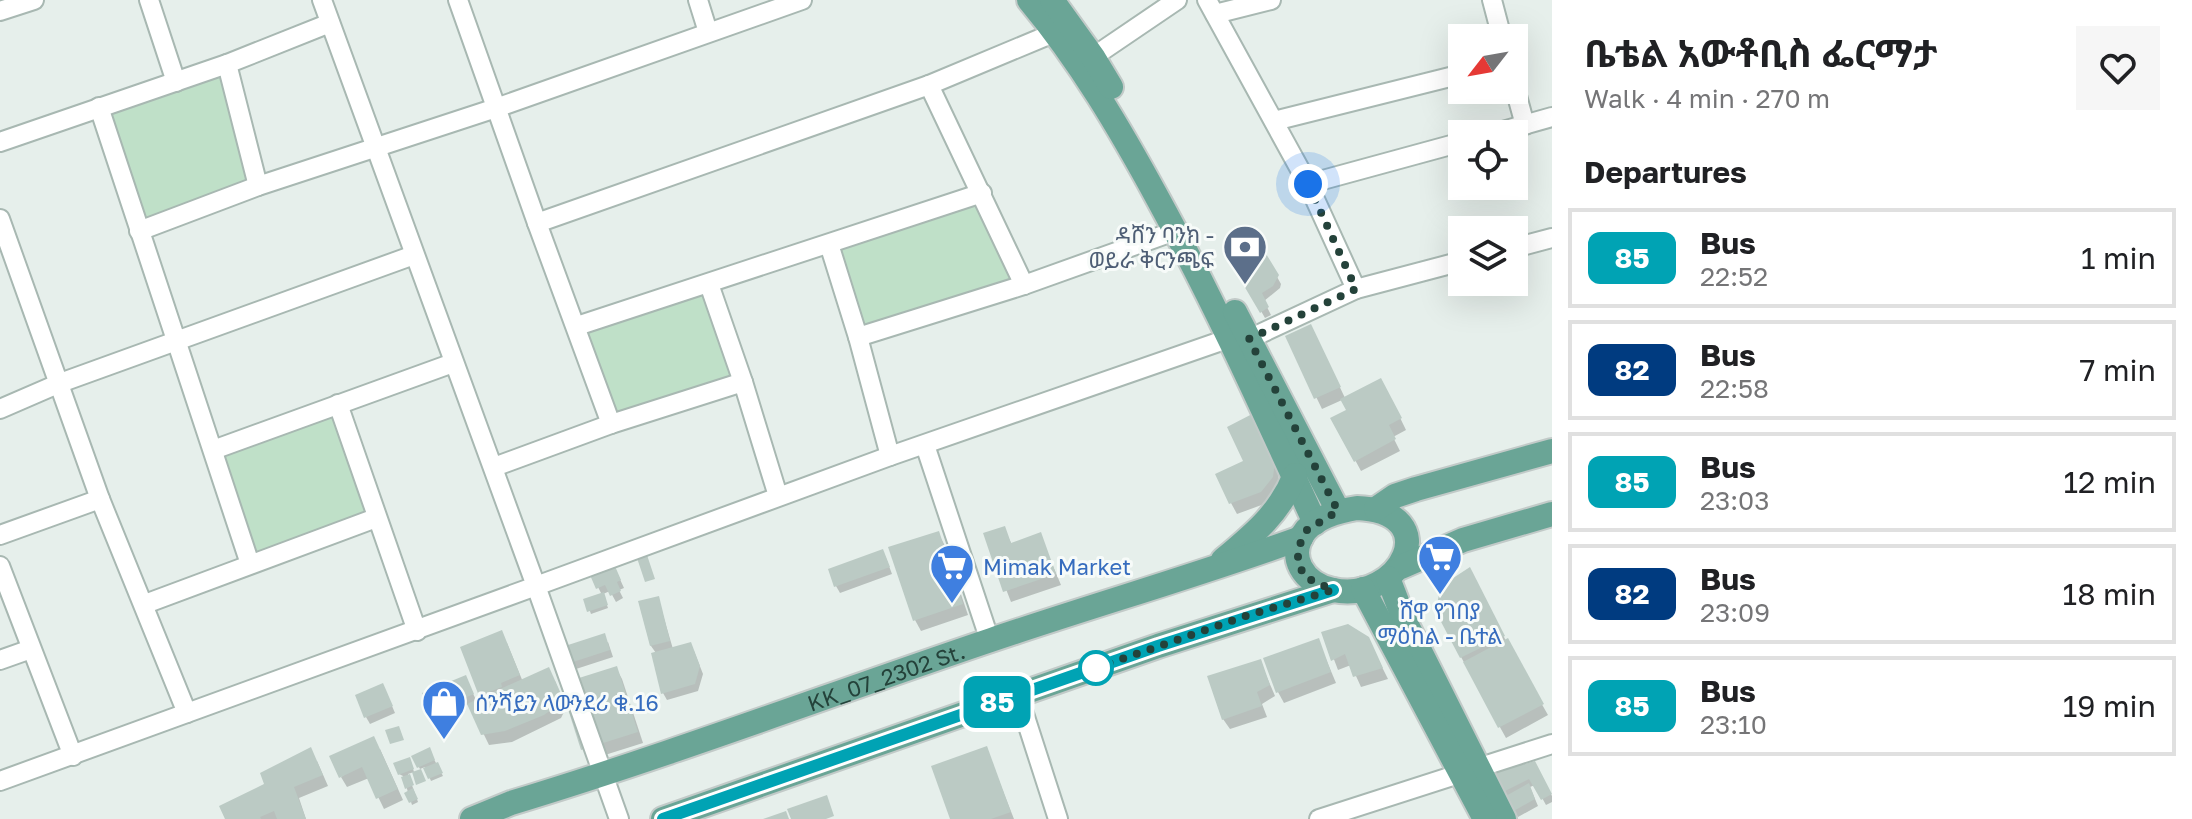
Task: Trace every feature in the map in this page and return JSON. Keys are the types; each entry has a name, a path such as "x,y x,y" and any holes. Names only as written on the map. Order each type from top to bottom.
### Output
{"main road":[{"path":"1029,0 1056,32 1119,128 1175,231 1322,478 1338,511"},
{"path":"1052,0 1093,57 1174,196 1239,338 1295,475 1308,530 1298,563 1305,577 1333,590"},
{"path":"1308,530 1338,511 1385,502 1552,451"},
{"path":"1211,570 1266,524 1284,499 1295,475"},
{"path":"1322,478 1347,494 1385,502"},
{"path":"1385,502 1406,534 1409,548 1394,572 1394,624"},
{"path":"663,819 1246,616 1333,590 1363,589 1463,540 1552,514"},
{"name":"KK_07_2302 St.","path":"472,819 511,803 603,775 990,641 1211,570 1308,530"},
{"path":"1394,624 1416,574 1432,553"},
{"path":"1363,589 1394,624 1470,772 1504,819"},
{"path":"1285,605 1314,601 1342,603 1367,616 1394,624"},
{"path":"1470,772 1485,819"}],"street":[{"path":"0,11 34,0"},
{"path":"149,0 176,82"},
{"path":"322,0 453,363 494,467 619,819"},
{"path":"458,0 611,424"},
{"path":"698,0 708,32"},
{"path":"139,231 258,186 496,108 802,0"},
{"path":"1093,57 1177,0"},
{"path":"1271,0 1211,7 1308,184 1356,289"},
{"path":"1492,0 1498,24"},
{"path":"0,142 227,64 330,23"},
{"path":"537,223 929,85 1056,32"},
{"path":"227,64 258,186"},
{"path":"1274,121 1448,78"},
{"path":"929,85 1024,285"},
{"path":"99,107 250,564"},
{"path":"1528,124 1552,117"},
{"path":"1308,184 1448,146"},
{"path":"577,326 982,193"},
{"path":"0,219 100,499 187,713"},
{"path":"858,337 1024,285 1175,231"},
{"path":"1528,244 1552,238"},
{"path":"829,244 890,456"},
{"path":"0,409 60,383 414,255"},
{"path":"0,781 417,631 778,496 1239,338 1356,289 1448,265"},
{"path":"709,284 778,496"},
{"path":"213,450 453,363"},
{"path":"494,467 611,424 743,382"},
{"path":"338,404 417,631"},
{"path":"925,445 990,641"},
{"path":"0,535 100,499"},
{"path":"145,604 376,518"},
{"path":"0,566 73,756"},
{"path":"0,660 31,649"},
{"path":"1018,695 1058,819"},
{"path":"1319,819 1340,816 1552,744"}],"green space":[{"path":"227,64 258,186 139,231 99,107"},
{"path":"982,193 1024,285 858,337 829,245"},
{"path":"709,284 743,382 611,424 577,326"},
{"path":"338,404 376,518 250,564 213,450"}],"building":[{"path":"1260,244 1279,275 1273,286 1262,293 1269,307 1260,313 1230,262"},
{"path":"1311,324 1341,387 1314,399 1285,336"},
{"path":"1381,378 1402,418 1389,425 1396,439 1354,462 1330,418 1346,410 1340,399"},
{"path":"1256,412 1275,462 1273,477 1261,492 1229,504 1215,474 1243,461 1227,427"},
{"path":"1005,526 1011,543 1041,532 1056,574 1003,592 983,533"},
{"path":"939,531 963,604 913,621 888,547"},
{"path":"883,549 890,567 834,587 828,569"},
{"path":"646,552 655,579 645,582 636,555"},
{"path":"611,557 621,580 617,582 621,591 610,596 605,585 596,589 587,568"},
{"path":"1470,567 1505,636 1460,658 1438,616 1437,605 1444,584"},
{"path":"604,592 608,605 587,612 583,599"},
{"path":"659,596 670,641 650,646 638,601"},
{"path":"1348,624 1369,637 1383,668 1353,677 1345,654 1331,661 1321,632"},
{"path":"502,630 520,675 501,683 502,687 479,696 460,647"},
{"path":"605,633 610,650 570,663 565,646"},
{"path":"1319,638 1331,672 1276,693 1263,658"},
{"path":"1508,638 1544,704 1498,728 1463,662"},
{"path":"691,642 700,666 695,684 661,694 651,653"},
{"path":"1261,659 1270,685 1257,692 1262,706 1222,720 1207,676"},
{"path":"617,666 638,732 581,750 560,684"},
{"path":"549,667 562,696 555,707 544,715 505,731 481,735 467,704"},
{"path":"466,675 474,694 430,712 422,693"},
{"path":"383,683 393,706 364,718 355,695"},
{"path":"399,726 404,740 390,744 385,730"},
{"path":"374,736 398,789 376,799 362,767 339,778 329,756"},
{"path":"987,746 1011,812 991,819 950,819 931,766"},
{"path":"311,747 323,775 294,787 306,819 277,819 274,811 261,819 225,819 219,806 264,784 260,773"},
{"path":"430,747 435,760 417,768 411,756"},
{"path":"410,757 414,769 398,775 393,763"},
{"path":"1518,758 1521,765 1535,761 1552,794 1541,800 1529,779 1499,794 1488,772"},
{"path":"438,762 443,773 428,779 423,768"},
{"path":"421,769 426,781 416,785 412,772"},
{"path":"410,774 414,785 405,789 401,777"},
{"path":"1529,783 1535,799 1512,812 1504,797"},
{"path":"413,788 418,799 409,803 404,793"},
{"path":"827,795 834,816 826,819 791,819 787,809"},
{"path":"786,811 789,819 763,819"}],"bus line":[{"name":"85","path":"663,819 1158,646 1333,590"}],"place":[{"name":"ዳሸን ባንክ - ወይራ ቅርንጫፍ","path":"1245,286"},
{"name":"ሸዋ የገበያ ማዕከል - ቤተል","path":"1440,596"},
{"name":"Mimak Market","path":"952,605"},
{"name":"ሰንሻይን ላውንደሪ ቁ.16","path":"444,741"}],"route":[{"path":"1096,668 1246,616 1333,590 1305,577 1298,563 1298,548 1307,530 1338,511 1249,339 1356,289 1308,184"}]}
